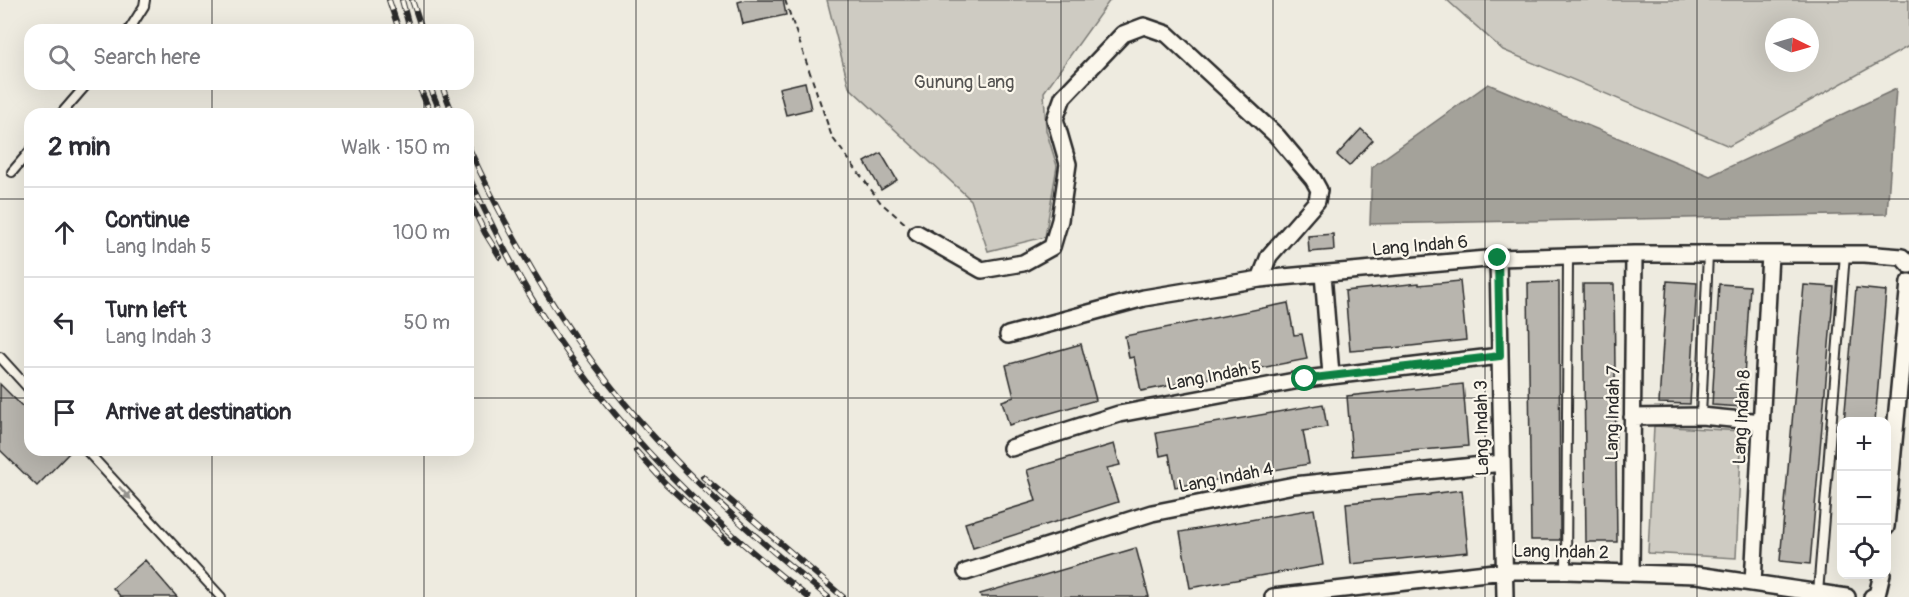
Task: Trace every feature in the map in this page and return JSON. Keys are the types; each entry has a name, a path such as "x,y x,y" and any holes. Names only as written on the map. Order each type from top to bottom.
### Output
{"street":[{"path":"917,233 982,270 1023,263 1052,247 1060,220 1068,164 1055,118 1064,97 1123,34 1144,26 1167,34 1277,136 1313,179 1319,190 1317,201 1269,256 1260,279"},
{"name":"Lang Indah 6","path":"1008,334 1144,298 1260,279 1498,258 1634,254 1845,254 1902,257 1909,265"},
{"name":"Lang Indah 7","path":"1630,573 1634,254"},
{"name":"Lang Indah 8","path":"1753,583 1770,254"},
{"name":"Lang Indah 3","path":"1498,258 1505,597"},
{"path":"1323,274 1331,375"},
{"path":"1887,525 1909,282"},
{"name":"Lang Indah 5","path":"1011,448 1119,414 1331,375 1500,356"},
{"path":"1632,417 1701,416 1762,422"},
{"name":"Lang Indah 4","path":"966,572 1152,513 1294,485 1502,463"},
{"name":"Lang Indah 2","path":"1273,597 1504,571 1566,571 1697,575 1845,597"},
{"path":"1872,597 1877,595 1881,579"}],"lane":[{"path":"133,24 144,6 145,0"},
{"path":"66,108 82,90"},
{"path":"12,172 24,158"},
{"path":"1701,416 1708,254"},
{"path":"1818,593 1845,254"},
{"path":"1566,571 1568,257"},
{"path":"0,357 24,383"},
{"path":"92,456 221,597"}],"path":[{"path":"785,0 832,137 881,203 917,233"}],"green space":[{"name":"Gunung Lang","path":"827,0 1110,0 1044,92 1046,130 1057,166 1045,237 988,251 971,200 849,87"},
{"path":"1447,0 1909,0 1909,46 1729,146 1503,50"},
{"path":"1654,426 1742,431 1736,558 1648,553"}],"shaded area":[{"path":"1488,84 1710,176 1896,89 1887,214 1370,224 1372,167"}],"building":[{"path":"783,0 786,15 743,24 738,2"},
{"path":"805,82 811,109 786,115 779,88"},
{"path":"1361,129 1373,140 1349,166 1337,155"},
{"path":"881,153 897,180 881,190 865,162"},
{"path":"1333,234 1334,250 1309,252 1308,236"},
{"path":"1460,281 1466,340 1350,351 1345,291"},
{"path":"1667,281 1697,283 1690,404 1659,403"},
{"path":"1559,282 1560,540 1531,540 1528,283"},
{"path":"1583,284 1614,284 1617,542 1586,542"},
{"path":"1719,284 1750,286 1742,407 1712,405"},
{"path":"1804,285 1834,287 1810,564 1780,561"},
{"path":"1856,288 1886,291 1875,417 1844,417"},
{"path":"1288,303 1294,335 1302,334 1307,359 1141,391 1134,357 1129,358 1125,336"},
{"path":"1081,344 1096,400 1009,425 1002,401 1014,397 1006,365"},
{"path":"0,384 24,408 24,456 66,456 37,486 0,450"},
{"path":"1463,384 1468,446 1352,456 1347,396"},
{"path":"1323,404 1327,427 1303,431 1309,464 1175,487 1169,454 1160,456 1156,433"},
{"path":"1114,444 1120,465 1107,468 1118,502 973,548 965,523 1036,501 1027,470"},
{"path":"1462,490 1468,552 1351,564 1346,503"},
{"path":"1314,509 1323,565 1190,588 1180,532"},
{"path":"1136,548 1149,597 981,597 980,594"},
{"path":"145,560 177,597 121,597 113,588"}],"railway":[{"path":"389,0 397,24"},
{"path":"402,0 408,24"},
{"path":"412,0 420,24"},
{"path":"421,90 428,108"},
{"path":"431,90 439,108"},
{"path":"443,90 451,108"},
{"path":"474,159 504,219 544,289 613,389 660,444 706,490 778,556 828,597"},
{"path":"474,188 529,294 553,332 608,405 638,440 703,507 808,597"},
{"path":"474,210 500,257"},
{"path":"636,451 666,484 728,541"},
{"path":"703,477 843,597"}],"route":[{"path":"1305,379 1500,356 1498,258"}]}
